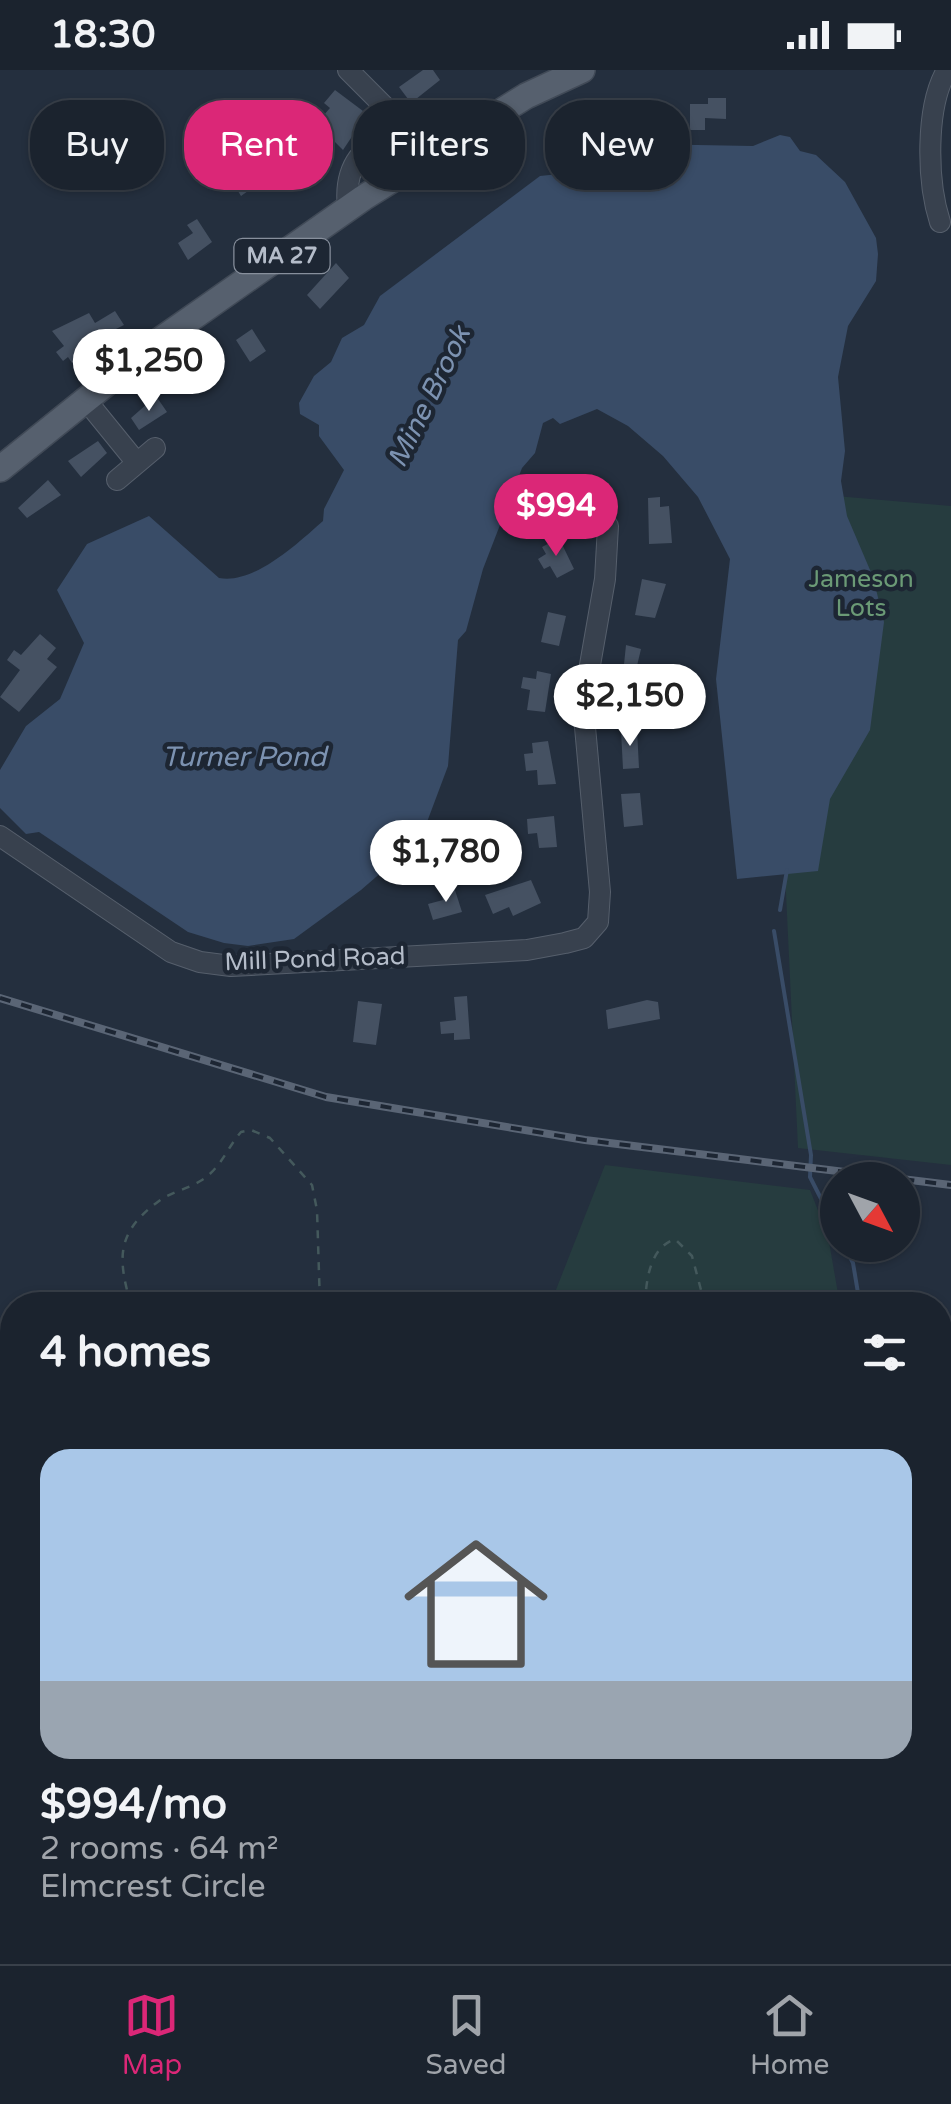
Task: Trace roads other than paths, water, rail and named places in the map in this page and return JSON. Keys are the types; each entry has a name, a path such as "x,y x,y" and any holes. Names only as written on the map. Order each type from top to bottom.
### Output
{"main road":[{"name":"MA 27","path":"519,100 582,70"},
{"name":"MA 27","path":"0,469 159,340 375,190"}],"street":[{"path":"348,70 378,100"},
{"path":"940,222 930,188 936,94 947,70"},
{"path":"348,208 353,164"},
{"path":"86,399 137,462"},
{"path":"117,480 155,448"},
{"name":"Mill Pond Road","path":"0,836 171,952 200,962 231,966 527,950 584,938 598,922 600,892 582,704 605,579 608,526"}],"water":[{"name":"Turner Pond","path":"780,135 790,137 800,151 816,155 845,182 876,238 878,254 876,281 848,326 838,377 845,451 841,481 847,516 873,577 884,622 870,730 830,799 818,871 737,879 716,679 730,559 698,497 663,456 628,426 597,409 560,424 553,418 543,423 535,453 522,468 483,569 466,631 458,640 448,766 421,838 361,890 294,939 248,946 188,932 39,832 26,834 0,808 0,770 26,726 60,699 84,643 57,590 87,544 149,516 219,578 261,569 323,521 324,509 344,470 319,436 319,425 300,414 299,403 314,376 331,362 342,338 364,325 380,296 540,176 545,175 545,190 690,190 690,145 753,146"}],"waterway":[{"name":"Mine Brook","path":"780,910 787,870"},
{"name":"Mine Brook","path":"774,931 811,1155 810,1177 820,1197"},
{"name":"Mine Brook","path":"852,1262 858,1292"}],"railway":[{"path":"0,998 326,1097 585,1140 951,1185"}],"park label":[{"name":"Jameson Lots","path":"861,594"}]}
